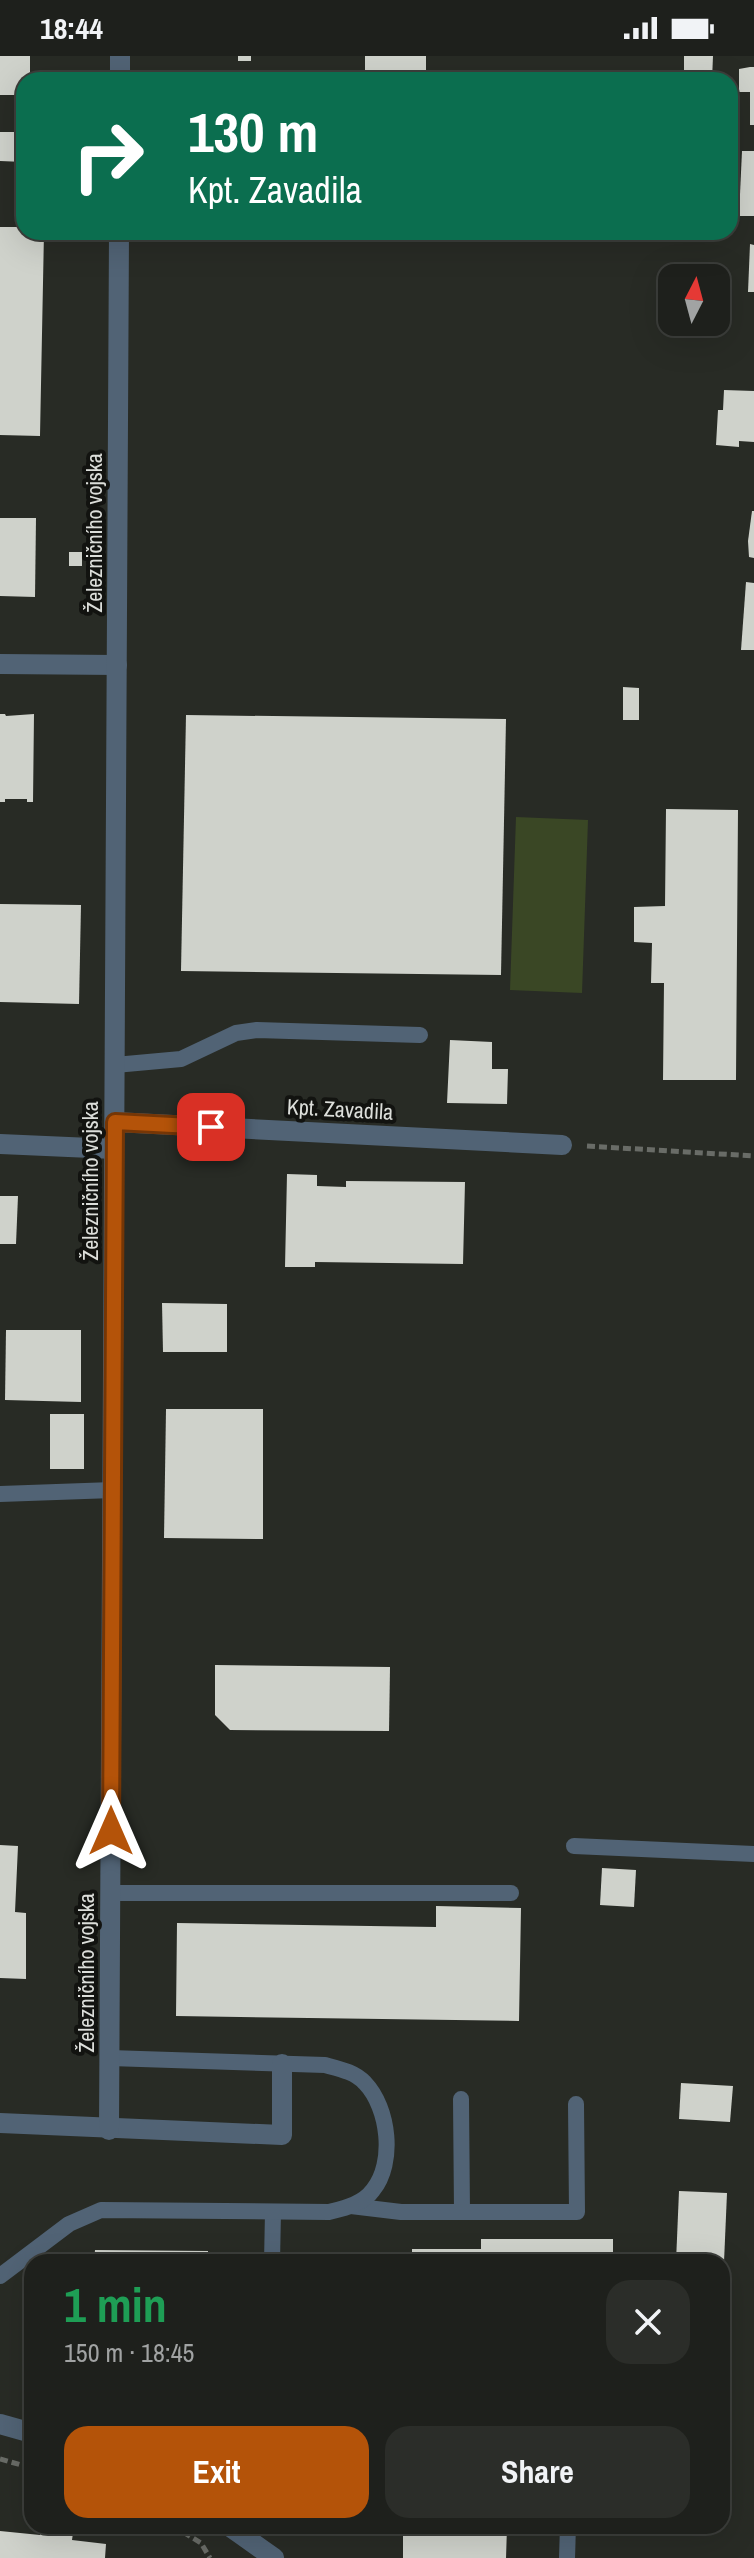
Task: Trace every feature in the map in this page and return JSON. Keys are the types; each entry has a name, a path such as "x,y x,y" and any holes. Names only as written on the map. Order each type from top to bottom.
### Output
{"street":[{"name":"Železničního vojska","path":"109,2130 119,240"},
{"path":"0,664 117,665"},
{"name":"Kpt. Zavadila","path":"115,1122 562,1145"},
{"path":"0,1144 114,1149"},
{"path":"0,2123 282,2135 282,2064"},
{"path":"0,2424 24,2431"},
{"path":"235,2534 249,2551 274,2558"}],"lane":[{"path":"115,1065 181,1059 236,1033 257,1030 420,1035"},
{"path":"0,1494 113,1490"},
{"path":"574,1846 754,1854"},
{"path":"110,1893 511,1893"},
{"path":"29,2254 69,2224 101,2210 329,2212 351,2206 372,2192 380,2179 387,2139 377,2099 364,2082 349,2072 325,2065 110,2058"},
{"path":"461,2099 462,2212"},
{"path":"351,2206 401,2212 577,2212 576,2104"},
{"path":"272,2254 273,2212"},
{"path":"0,2276 24,2258"},
{"path":"567,2558 568,2534"}],"path":[{"path":"562,1145 754,1156"},
{"path":"0,2459 24,2466"},
{"path":"186,2534 201,2543 210,2558"}],"green space":[{"path":"516,817 588,820 582,993 510,990"}],"building":[{"path":"0,56 30,56 30,72 16,72 16,95 0,95"},
{"path":"238,56 251,56 251,61 238,61"},
{"path":"365,56 426,56 426,72 365,72"},
{"path":"684,56 713,56 712,72 684,72"},
{"path":"754,67 754,125 750,125 750,92 739,92 739,69"},
{"path":"0,132 16,132 16,162 0,161"},
{"path":"742,151 754,151 754,216 739,216"},
{"path":"0,227 16,227 16,240 44,240 40,436 0,435"},
{"path":"750,244 754,245 754,292 748,292"},
{"path":"724,390 754,391 754,442 739,441 739,447 716,445 718,410 723,410"},
{"path":"752,511 754,558 749,557 748,541"},
{"path":"0,518 36,518 35,597 0,596"},
{"path":"69,552 82,552 82,566 69,566"},
{"path":"746,582 754,583 754,650 741,650"},
{"path":"623,687 639,688 639,720 623,720"},
{"path":"0,714 34,714 33,802 5,799 5,802 0,802"},
{"path":"186,715 506,719 501,975 181,971"},
{"path":"666,809 738,810 736,1080 663,1080 664,983 651,983 652,943 634,942 634,907 665,906"},
{"path":"0,904 81,905 79,1004 0,1002"},
{"path":"450,1040 492,1042 492,1069 508,1069 507,1104 447,1103"},
{"path":"287,1174 317,1175 317,1186 346,1187 346,1181 465,1182 463,1264 315,1262 315,1267 285,1267"},
{"path":"0,1196 18,1196 16,1244 0,1244"},
{"path":"162,1303 227,1304 227,1352 163,1352"},
{"path":"6,1330 81,1330 81,1402 5,1400"},
{"path":"166,1409 263,1409 263,1539 164,1538"},
{"path":"50,1414 84,1414 84,1469 50,1469"},
{"path":"215,1665 390,1667 389,1731 230,1730 215,1715"},
{"path":"0,1845 18,1846 15,1912 26,1913 26,1979 0,1978"},
{"path":"602,1868 636,1870 634,1907 600,1905"},
{"path":"436,1906 521,1908 519,2021 176,2016 177,1923 436,1927"},
{"path":"681,2083 733,2086 730,2122 679,2119"},
{"path":"679,2191 727,2193 724,2254 676,2254"},
{"path":"481,2239 613,2239 613,2254 412,2254 412,2249 481,2249"},
{"path":"95,2250 208,2251 208,2254 95,2254"},
{"path":"0,2531 73,2534 72,2540 106,2544 105,2558 0,2558"},
{"path":"403,2534 507,2534 506,2558 403,2558"}],"route":[{"path":"111,1831 115,1122 211,1127"}]}
